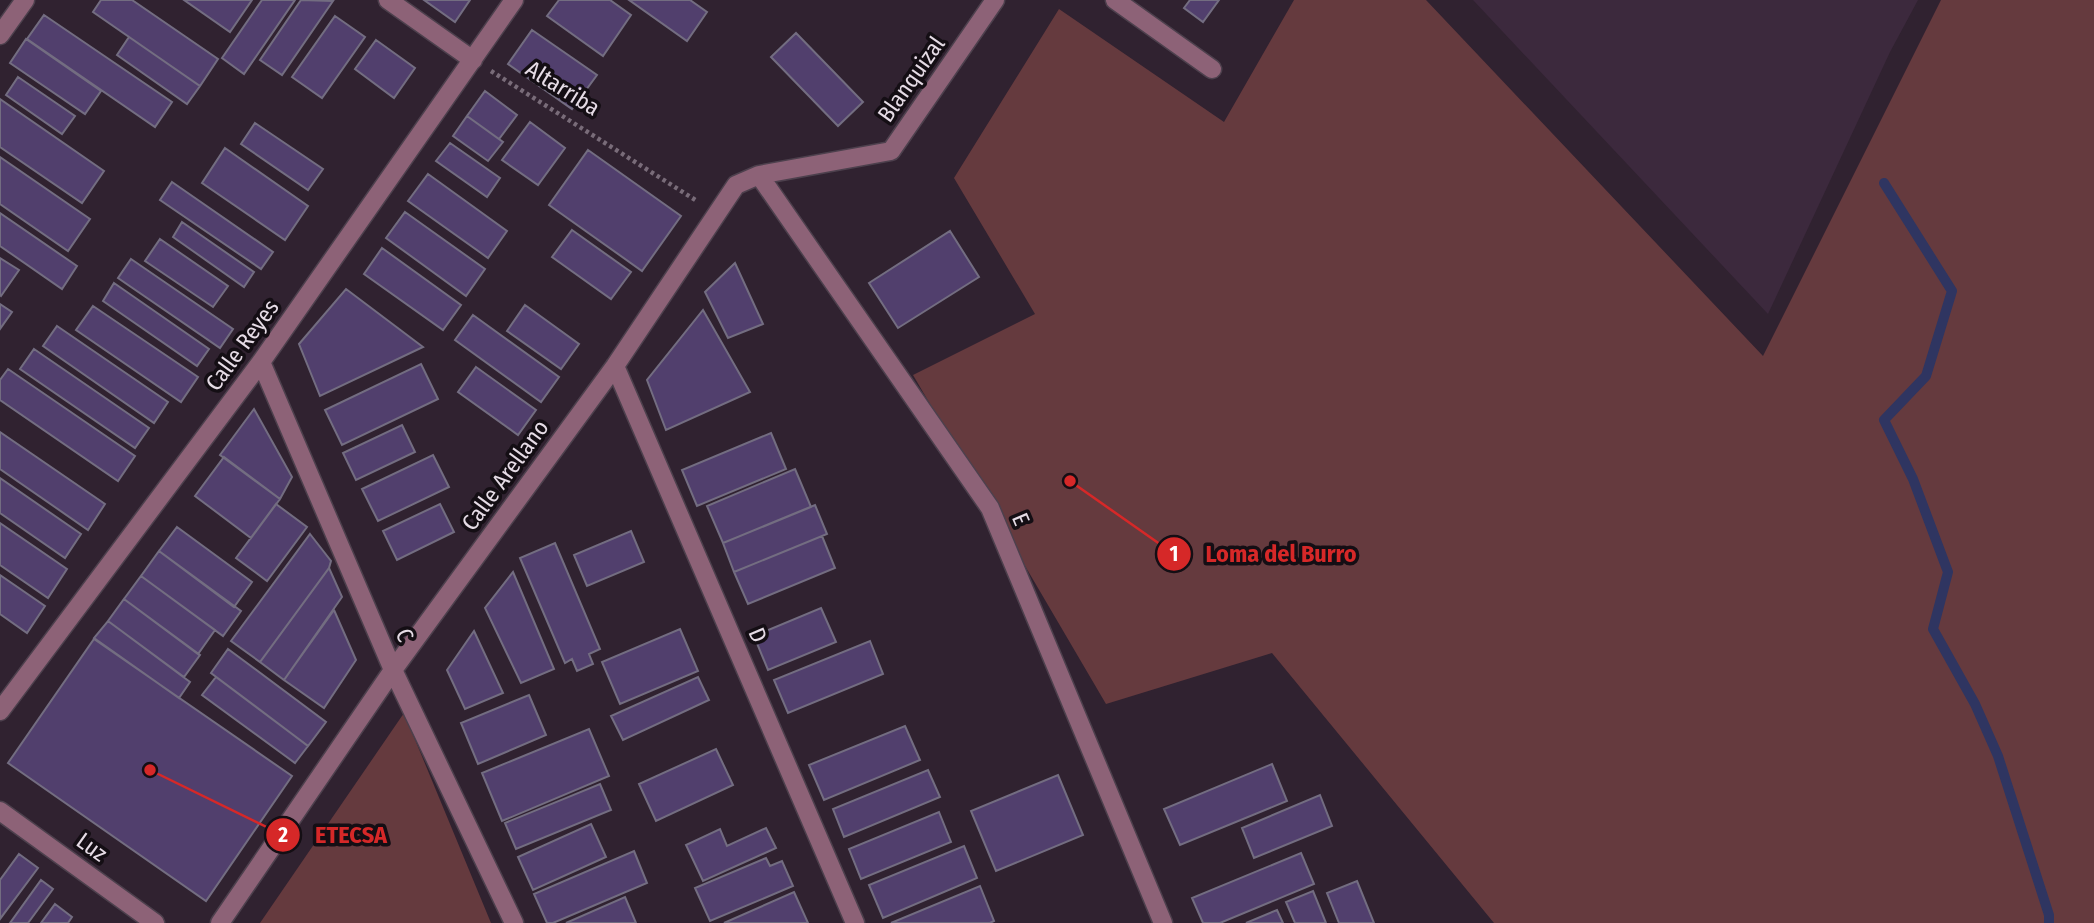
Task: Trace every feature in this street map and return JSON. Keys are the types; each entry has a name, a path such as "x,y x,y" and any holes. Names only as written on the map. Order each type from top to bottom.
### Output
{"street":[{"path":"0,35 24,0"},
{"path":"388,0 473,60"},
{"name":"Calle Reyes","path":"0,711 261,362 514,0"},
{"name":"Blanquizal","path":"891,151 995,0"},
{"path":"1115,0 1212,69"},
{"name":"Calle Arellano","path":"220,923 393,670 615,366 736,185 759,175 891,151"},
{"name":"E","path":"759,175 990,508 1163,923"},
{"name":"C","path":"261,362 393,670 513,923"},
{"name":"D","path":"615,366 855,923"},
{"name":"Luz","path":"0,811 155,923"}],"path":[{"name":"Altarriba","path":"473,60 715,213"}],"shaded area":[{"path":"1294,0 1426,0 1763,356 1941,0 2094,0 2094,923 1494,923 1272,653 1106,704 913,375 1035,314 954,178 1059,9 1224,122"},
{"path":"1473,0 1918,0 1890,52 1768,314"},
{"path":"404,713 491,923 260,923"}],"building":[{"path":"101,0 132,0 218,59 200,86 93,12"},
{"path":"184,0 252,0 230,32"},
{"path":"262,0 295,0 244,74 222,58"},
{"path":"301,0 333,1 282,75 260,60"},
{"path":"424,0 470,0 455,22"},
{"path":"559,0 610,0 631,15 603,56 547,16"},
{"path":"629,0 690,0 707,12 687,41"},
{"path":"1190,0 1219,0 1203,22 1184,8"},
{"path":"44,15 172,102 155,127 27,39"},
{"path":"335,16 365,37 322,98 292,77"},
{"path":"532,30 597,75 572,109 508,64"},
{"path":"796,33 863,102 838,126 771,57"},
{"path":"129,37 200,86 187,104 117,55"},
{"path":"26,39 101,91 85,114 10,63"},
{"path":"376,40 415,68 394,98 355,69"},
{"path":"18,77 75,116 62,134 6,95"},
{"path":"485,91 517,115 499,139 467,116"},
{"path":"0,99 104,171 82,203 0,147"},
{"path":"467,116 503,142 488,161 453,136"},
{"path":"530,122 565,148 538,185 502,160"},
{"path":"255,123 323,169 308,190 241,144"},
{"path":"450,143 500,178 487,197 436,161"},
{"path":"225,148 308,206 285,240 202,183"},
{"path":"588,150 681,216 642,271 549,205"},
{"path":"0,157 90,219 68,251 0,204"},
{"path":"428,174 507,231 488,258 408,201"},
{"path":"172,182 273,252 261,269 160,200"},
{"path":"405,212 485,269 466,296 386,238"},
{"path":"0,213 77,266 62,289 0,246"},
{"path":"182,222 254,272 244,287 173,237"},
{"path":"572,230 631,272 611,299 552,257"},
{"path":"950,231 979,277 898,328 869,283"},
{"path":"160,239 228,286 213,307 145,261"},
{"path":"382,248 461,305 443,330 364,274"},
{"path":"0,258 19,270 1,296 0,295"},
{"path":"131,259 233,329 220,348 118,278"},
{"path":"735,263 763,324 728,338 705,292"},
{"path":"114,283 209,349 197,366 103,301"},
{"path":"346,289 423,347 320,396 299,344"},
{"path":"0,304 12,312 0,329"},
{"path":"525,305 579,344 561,369 507,331"},
{"path":"93,306 198,377 181,402 76,330"},
{"path":"703,310 750,392 666,430 647,380"},
{"path":"473,315 559,377 541,402 455,340"},
{"path":"57,326 168,402 154,423 43,346"},
{"path":"34,349 149,428 135,448 20,369"},
{"path":"421,364 438,399 342,445 325,410"},
{"path":"476,367 536,410 518,435 458,392"},
{"path":"8,369 135,456 118,481 0,400 0,380"},
{"path":"254,409 292,477 280,499 220,455"},
{"path":"402,425 415,452 356,480 343,453"},
{"path":"0,432 105,504 88,530 0,469"},
{"path":"771,433 786,469 697,506 682,470"},
{"path":"433,455 449,487 378,521 362,489"},
{"path":"224,457 280,499 251,538 195,496"},
{"path":"795,469 811,507 723,543 707,506"},
{"path":"0,478 81,534 65,558 0,513"},
{"path":"276,504 307,527 267,581 236,558"},
{"path":"440,504 454,532 397,560 383,531"},
{"path":"815,505 827,534 734,572 723,543"},
{"path":"0,523 67,569 48,598 0,565"},
{"path":"177,527 252,582 234,607 159,551"},
{"path":"631,531 644,562 587,586 574,555"},
{"path":"310,534 331,561 329,568 260,662 231,641"},
{"path":"822,536 835,568 748,604 734,572"},
{"path":"555,543 600,649 589,654 593,664 577,671 572,659 565,663 520,558"},
{"path":"159,551 241,611 223,636 141,576"},
{"path":"329,568 342,597 284,680 260,662"},
{"path":"513,572 554,669 521,683 485,608"},
{"path":"0,575 45,606 27,633 0,614"},
{"path":"141,576 215,630 198,654 124,599"},
{"path":"124,599 200,655 184,677 108,621"},
{"path":"821,608 836,642 768,670 754,636"},
{"path":"334,610 356,660 324,708 284,680"},
{"path":"108,621 190,682 179,698 94,638"},
{"path":"680,629 698,671 620,704 602,662"},
{"path":"474,631 503,693 465,709 447,670"},
{"path":"94,639 292,776 206,901 8,763"},
{"path":"870,641 883,674 788,713 774,680"},
{"path":"228,649 326,722 308,746 211,673"},
{"path":"216,677 308,746 295,763 202,695"},
{"path":"698,677 709,700 623,740 611,716"},
{"path":"529,695 546,735 478,764 461,723"},
{"path":"905,726 920,760 824,800 809,765"},
{"path":"589,729 609,776 502,821 482,773"},
{"path":"716,749 733,785 656,821 639,784"},
{"path":"1272,764 1287,801 1180,845 1164,809"},
{"path":"928,770 940,797 844,837 833,809"},
{"path":"1058,775 1083,835 996,871 971,811"},
{"path":"600,784 611,810 516,849 505,823"},
{"path":"1320,795 1332,826 1254,858 1242,828"},
{"path":"939,812 951,842 861,879 849,849"},
{"path":"591,824 606,857 533,890 518,857"},
{"path":"766,828 776,848 703,881 686,845 720,829 727,846"},
{"path":"964,846 977,878 883,918 869,885"},
{"path":"634,851 647,883 553,923 547,923 534,894"},
{"path":"1301,853 1314,884 1220,923 1203,923 1192,898"},
{"path":"19,854 38,868 0,919 0,880"},
{"path":"766,858 770,866 782,861 793,886 710,921 695,888"},
{"path":"41,880 53,889 28,923 10,923"},
{"path":"1357,881 1374,923 1339,923 1327,893"},
{"path":"980,886 994,921 990,923 891,923"},
{"path":"1313,891 1326,923 1295,923 1286,902"},
{"path":"794,892 808,923 724,923"},
{"path":"625,897 636,923 566,923"},
{"path":"55,904 72,917 68,923 41,923"},
{"path":"1277,910 1283,923 1246,923"}],"waterway":[{"path":"1884,183 1952,291 1926,376 1884,420 1913,479 1948,572 1933,629 1975,704 1998,756 2049,915 2049,923"}],"place":[{"name":"Loma del Burro","path":"1070,481"},
{"name":"ETECSA","path":"150,770"}]}
